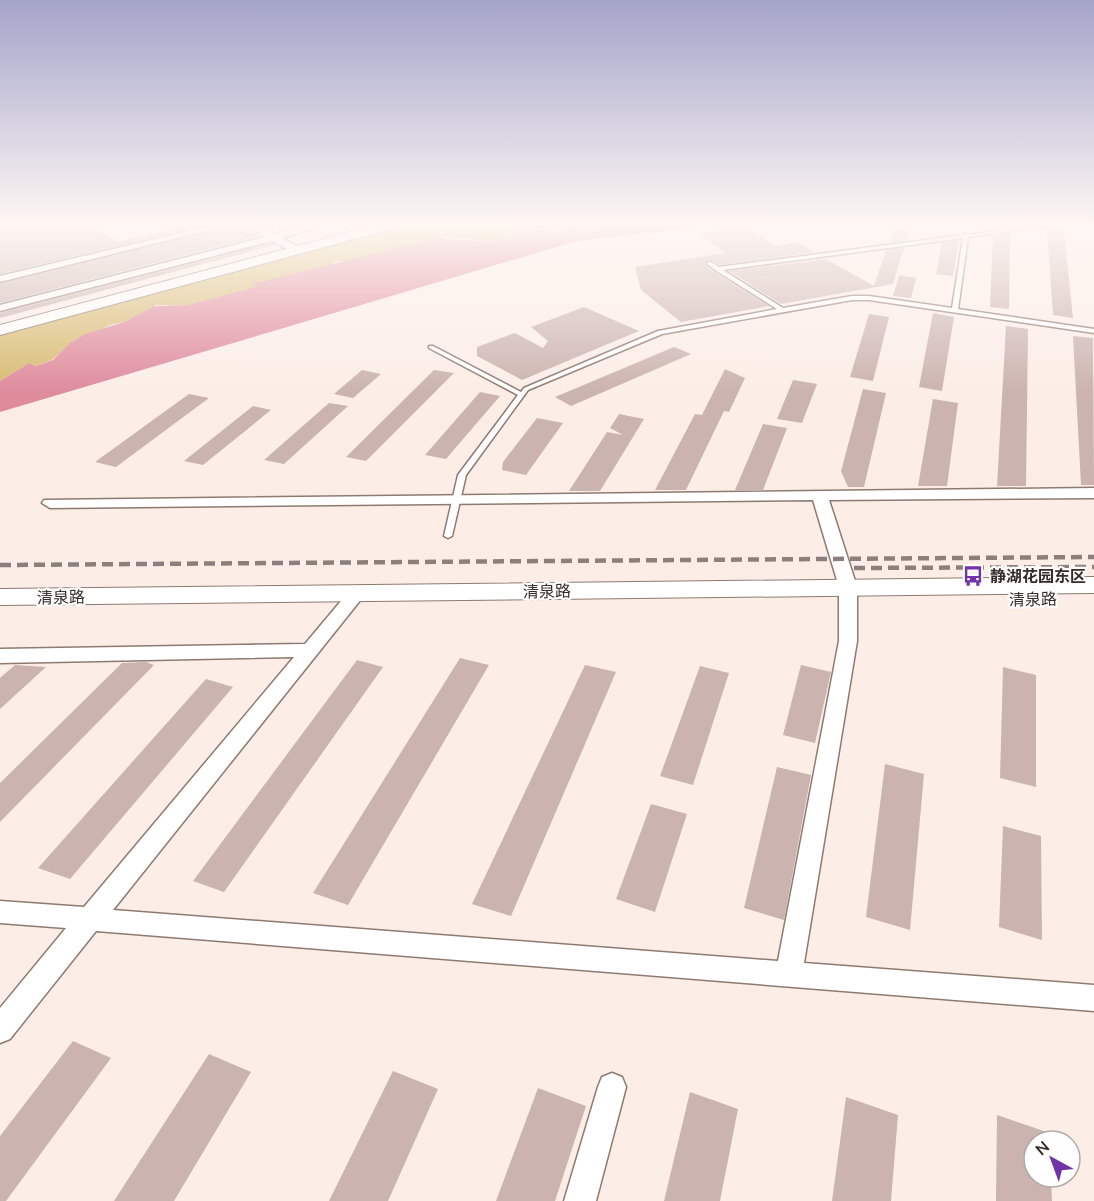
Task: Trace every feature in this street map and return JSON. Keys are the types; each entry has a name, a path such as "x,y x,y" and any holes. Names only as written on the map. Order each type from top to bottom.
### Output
{"street":[{"path":"0,308 104,281"},
{"path":"0,328 168,281"},
{"path":"50,502 1094,493"},
{"path":"789,975 841,689 849,594 819,496"},
{"name":"清泉路","path":"849,594 1094,585"},
{"name":"清泉路","path":"0,597 352,599 849,594 1094,598"},
{"path":"0,1029 352,599"},
{"name":"清泉路","path":"0,609 352,599"},
{"path":"0,656 310,650"},
{"path":"0,912 1094,998"},
{"path":"580,1201 612,1087"}],"lane":[{"path":"736,281 782,310"},
{"path":"955,310 959,281"},
{"path":"448,536 462,475 526,389 660,332 860,298 1094,331"},
{"path":"431,347 522,395"}],"shaded area":[{"path":"198,281 266,281 256,287 187,305 156,305 124,322 110,325 70,344 52,360 36,366 29,363 0,381 0,334"},
{"path":"264,281 442,281 0,412 0,381 29,363 36,366 53,360 70,343 85,334 124,322 154,306 187,305 255,287 256,283"}],"building":[{"path":"12,281 85,281 0,303 0,284"},
{"path":"124,281 139,281 0,318 0,313"},
{"path":"639,281 729,281 769,306 681,322 641,290"},
{"path":"745,281 865,281 874,286 876,281 894,281 893,284 781,304"},
{"path":"897,281 915,281 911,298 893,296"},
{"path":"991,281 1009,281 1009,309 990,307"},
{"path":"1051,281 1069,281 1073,318 1053,315"},
{"path":"584,307 639,331 522,380 477,356 477,347 515,333 543,348 548,341 531,327"},
{"path":"933,313 954,317 942,391 919,387"},
{"path":"869,314 889,317 873,381 850,377"},
{"path":"1006,326 1028,329 1026,486 997,486"},
{"path":"1073,336 1093,338 1094,485 1081,485"},
{"path":"674,347 691,354 571,406 555,397"},
{"path":"725,369 745,378 729,412 724,411 686,490 655,490 695,414 702,415"},
{"path":"362,370 381,374 353,398 334,394"},
{"path":"434,370 454,373 366,461 346,457"},
{"path":"793,380 817,384 802,423 777,419"},
{"path":"863,389 886,393 864,487 848,487 841,471"},
{"path":"480,392 500,396 446,459 425,455"},
{"path":"189,394 209,398 116,467 95,462"},
{"path":"933,399 958,403 947,486 918,486"},
{"path":"329,403 348,406 284,464 264,460"},
{"path":"253,406 271,410 203,465 184,461"},
{"path":"619,414 644,419 600,491 569,491 607,432 623,435 610,428"},
{"path":"537,418 563,423 526,475 502,470 503,462"},
{"path":"763,424 787,428 763,490 735,490"},
{"path":"460,658 489,665 348,905 313,893"},
{"path":"357,660 383,667 224,892 193,881"},
{"path":"146,662 154,665 0,822 0,783 122,663"},
{"path":"15,665 46,667 0,709 0,678"},
{"path":"585,665 616,672 511,916 472,904"},
{"path":"801,665 831,672 815,743 783,735"},
{"path":"700,666 729,673 693,785 660,776"},
{"path":"1003,667 1036,675 1036,787 1000,778"},
{"path":"206,679 233,687 70,879 38,868"},
{"path":"885,764 924,774 910,930 866,917"},
{"path":"777,767 811,775 784,920 744,908"},
{"path":"651,804 687,814 655,912 616,899"},
{"path":"1003,826 1041,836 1042,940 999,927"},
{"path":"73,1041 111,1058 6,1201 0,1201 0,1136"},
{"path":"209,1054 251,1072 174,1201 114,1201"},
{"path":"393,1071 438,1089 388,1201 329,1201"},
{"path":"538,1088 586,1106 555,1201 496,1201"},
{"path":"690,1092 738,1109 720,1201 664,1201"},
{"path":"846,1097 898,1115 891,1201 832,1201"},
{"path":"997,1115 1038,1129 1022,1129 1022,1189 1052,1189 1052,1201 996,1201"}],"railway":[{"path":"0,565 1094,557"},
{"path":"854,568 1094,567"}],"place":[{"name":"静湖花园东区","path":"973,576"}]}
